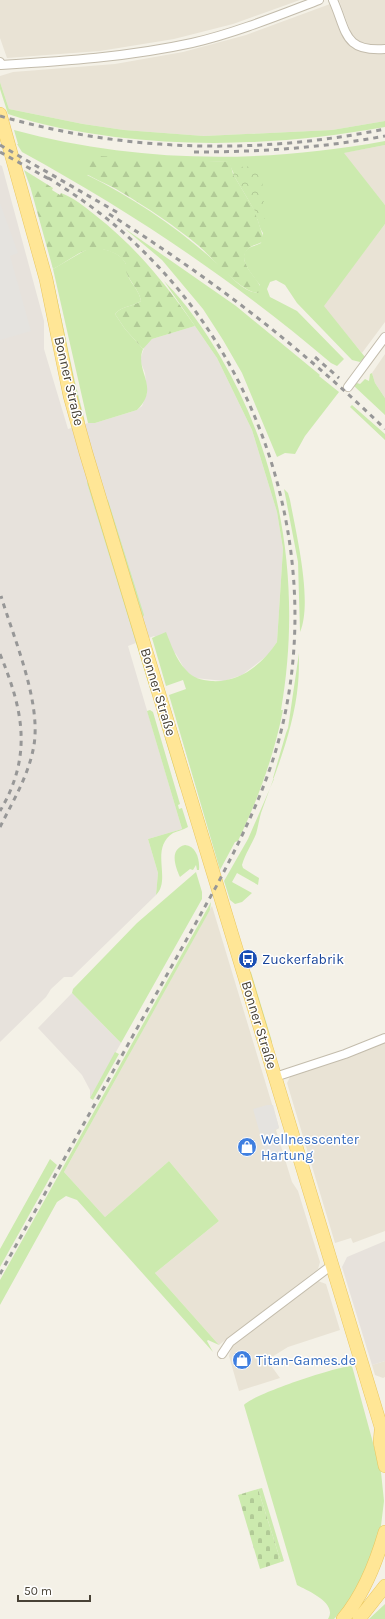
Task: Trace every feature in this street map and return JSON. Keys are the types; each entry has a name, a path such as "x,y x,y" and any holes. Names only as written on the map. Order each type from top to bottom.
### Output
{"main road":[{"name":"Bonner Straße","path":"0,114 46,279 76,419 383,1433"},
{"path":"383,1433 380,1442 385,1466"},
{"path":"343,1619 362,1590 385,1532"},
{"path":"361,1617 385,1586"},
{"path":"361,1617 372,1613 385,1601"}],"street":[{"path":"0,62 1,65 93,59 152,51 223,34 319,0"},
{"path":"333,0 346,32 352,42 365,49 385,49"},
{"path":"348,386 385,337"},
{"path":"275,1077 345,1054 385,1038"},
{"path":"222,1354 230,1342 332,1265"}],"shaded area":[{"path":"0,0 300,0 233,24 174,39 100,51 7,58 0,38"},
{"path":"339,0 385,0 385,45 365,45 356,39 351,33"},
{"path":"330,4 344,38 352,47 363,52 385,53 385,121 332,130 204,136 124,130 83,124 9,109 0,82 0,76 13,72 115,64 183,52 246,35"},
{"path":"385,145 385,205 343,153"},
{"path":"0,165 2,166 44,321 44,349 68,429 88,423 95,423 137,410 142,406 147,393 145,373 140,360 145,345 152,339 195,326 217,358 252,430 277,512 283,549 277,642 268,655 242,675 224,681 195,678 185,670 176,654 154,636 128,646 182,829 148,839 158,873 156,895 72,977 64,977 51,989 46,997 0,1042"},
{"path":"0,203 18,253 10,256 31,331 0,340"},
{"path":"385,224 385,322 362,353 323,306"},
{"path":"385,354 385,398 375,383 372,373"},
{"path":"212,906 278,1124 279,1128 276,1130 292,1182 298,1191 320,1262 318,1269 219,1345 155,1273 219,1221 169,1161 105,1217 64,1172"},
{"path":"72,993 121,1043 90,1098 90,1090 82,1075 38,1028"},
{"path":"385,1043 385,1231 353,1243 351,1238 335,1243 287,1083 291,1075 349,1057"},
{"path":"273,1105 279,1128 274,1130 282,1154 267,1159 253,1109"},
{"path":"385,1241 385,1361 372,1365 342,1267 347,1257"},
{"path":"318,1281 326,1284 340,1330 288,1347 267,1360 280,1378 239,1391 229,1356 232,1345"},
{"path":"385,1361 385,1377 383,1378 375,1375 372,1365"}],"green space":[{"path":"0,82 9,109 83,124 124,130 204,136 332,130 385,121 385,127 318,137 250,142 183,142 115,137 61,128 8,114 0,89"},
{"path":"14,130 60,141 106,149 152,154 198,156 291,154 385,141 385,145 344,153 385,205 385,224 324,306 365,357 360,362 352,360 297,303 285,285 276,280 270,282 267,289 270,297 297,311 344,359 337,366 331,363 258,304 220,276 143,224 63,175 22,152","holes":["188,161 229,162 234,175 251,204 263,233 261,243 249,248 245,252 244,256 247,267 260,285 258,293 243,287 206,253 157,216 123,194 87,175"]},
{"path":"97,156 230,162 233,174 255,211 264,240 250,247 245,254 244,259 261,289 258,293 243,287 235,281 199,246 180,231 131,198 79,168 85,159"},
{"path":"256,166 262,178 265,219 257,219 255,211 233,174 239,167"},
{"path":"24,170 53,188 52,190 60,195 61,193 79,202 110,227 149,266 195,326 152,339 143,349 125,329 115,314 120,309 141,301 140,296 129,278 126,264 121,258 109,251 93,249 80,253 53,269 30,186"},
{"path":"25,180 54,284 85,422 82,421"},
{"path":"124,228 236,306 339,392 305,436 295,454 285,453 277,457 242,373 203,309 162,260"},
{"path":"93,247 112,252 124,260 128,276 140,297 141,301 120,309 115,314 125,329 143,349 141,357 146,379 147,394 144,402 137,410 95,423 88,423 53,269"},
{"path":"164,281 180,298 201,326 220,356 242,397 259,439 273,483 282,527 288,573 289,619 287,664 281,710 283,710 265,777 238,841 235,842 220,870 169,695 186,689 183,680 166,686 152,638 166,632 179,662 191,675 197,678 211,681 221,681 240,676 249,671 264,658 277,642 283,549 277,512 252,430 217,358"},
{"path":"372,373 375,383 385,398 385,415 354,386 357,383 360,384 365,379 369,381 370,374"},
{"path":"352,405 385,434 385,440 350,407"},
{"path":"89,481 152,689 151,692 87,483"},
{"path":"284,489 288,493 290,500 302,567 305,603 304,619 300,632 298,562"},
{"path":"108,500 144,615 143,617 106,501"},
{"path":"299,653 298,684 293,717 274,779 273,778 288,728"},
{"path":"167,697 214,853 212,853 166,698"},
{"path":"150,710 153,712 180,804 178,805 179,809 182,808 188,827 173,833 162,847 162,881 156,895 158,873 148,839 182,829 147,711"},
{"path":"157,712 159,713 182,788 180,788"},
{"path":"270,787 261,813 256,834 242,865 243,868 259,878 258,885 237,873 232,882 252,893 242,902 235,904 230,900 224,881 248,839"},
{"path":"185,845 195,850 199,862 199,870 197,870 196,865 193,870 190,869 180,877 176,868 175,854 180,847"},
{"path":"196,872 202,892 202,899 121,1043 72,993 73,989 137,923"},
{"path":"211,902 210,910 64,1172 105,1217 169,1161 219,1221 155,1273 219,1345 208,1340 207,1341 213,1352 77,1200 66,1196 57,1202 0,1305 0,1280"},
{"path":"251,972 271,1038 272,1042 270,1044 248,973"},
{"path":"115,1052 119,1054 93,1100 90,1098"},
{"path":"50,1159 57,1165 0,1267 0,1249"},
{"path":"352,1366 381,1472 384,1501 380,1534 356,1591 345,1607 334,1619 328,1619 330,1613 329,1608 325,1603 314,1594 297,1585 244,1405 250,1400 278,1388 330,1371"},
{"path":"262,1488 284,1561 281,1562 258,1489"},
{"path":"258,1489 281,1562 260,1569 238,1495"},
{"path":"385,1604 385,1619 369,1619"}],"railway":[{"path":"0,116 47,128 95,137 143,143 192,146 240,146 289,143 385,129"},
{"path":"194,152 242,151 338,144 385,136"},
{"path":"0,145 120,214"},
{"path":"0,152 49,179"},
{"path":"0,1274 217,885 251,816 266,780 278,743 291,678 295,613 290,547 277,482 256,420 227,360 191,306 148,256 124,233 99,213 45,176"},
{"path":"109,214 182,262 253,314 287,341 385,429"},
{"path":"315,357 339,378"},
{"path":"0,827 20,788 32,756 35,728 34,709 25,670 1,596"},
{"path":"0,654 14,694 19,714 21,732 21,751 17,771 0,811"}],"place":[{"name":"Zuckerfabrik","path":"248,959"},
{"name":"Wellnesscenter Hartung","path":"247,1147"},
{"name":"Titan-Games.de","path":"242,1360"}]}
